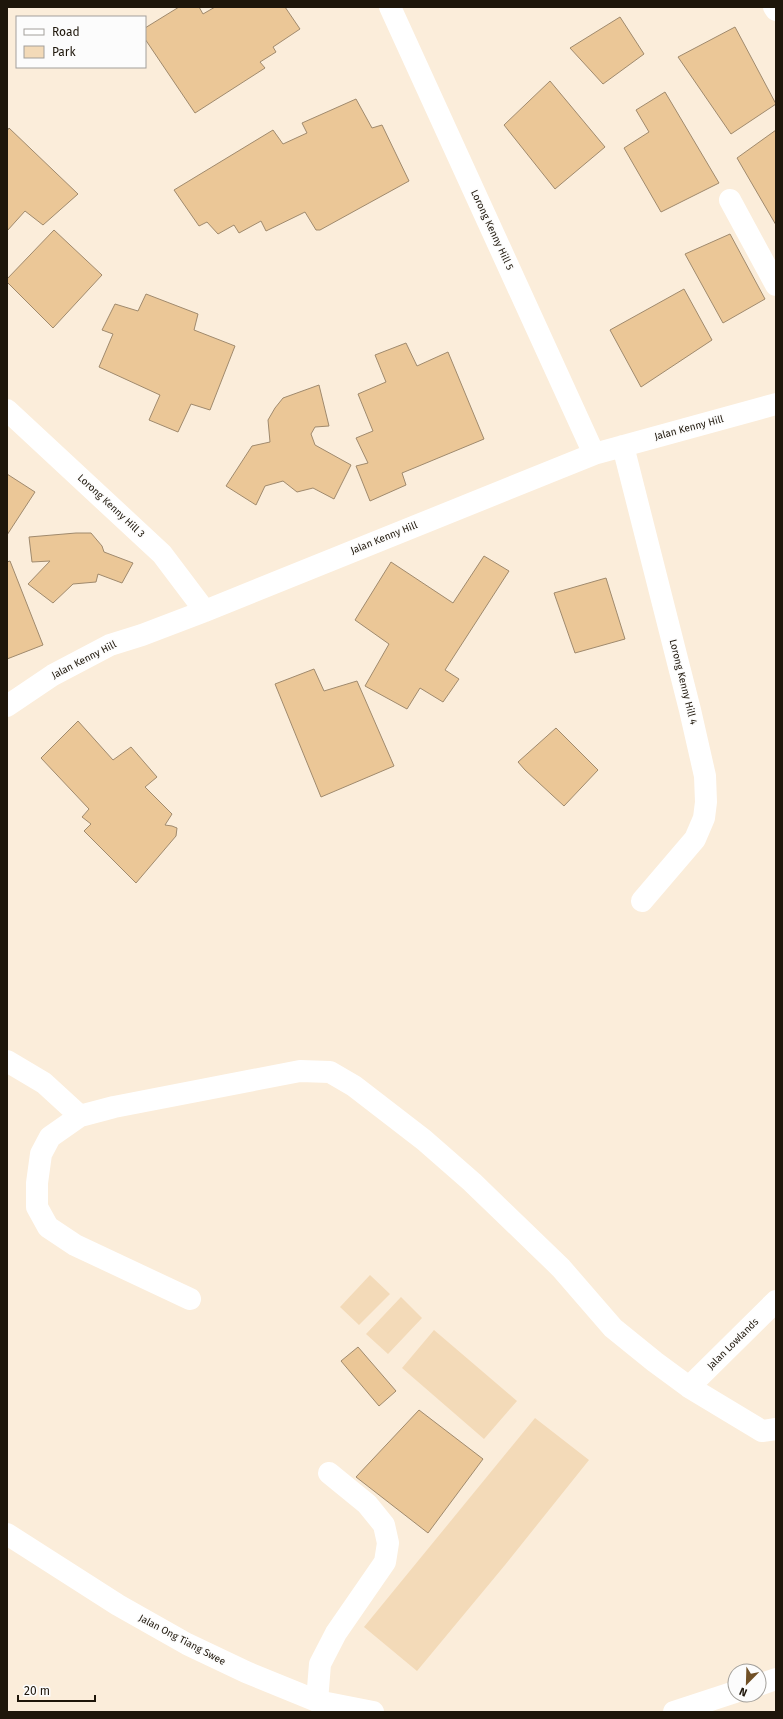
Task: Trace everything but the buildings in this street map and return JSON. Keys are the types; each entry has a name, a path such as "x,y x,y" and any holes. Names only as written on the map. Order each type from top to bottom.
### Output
{"street":[{"name":"Lorong Kenny Hill 5","path":"390,7 594,454"},
{"path":"730,200 776,285"},
{"name":"Jalan Kenny Hill","path":"7,706 53,675 110,645 142,635 205,611 594,454 776,404"},
{"name":"Lorong Kenny Hill 3","path":"7,410 162,554 205,611"},
{"name":"Lorong Kenny Hill 4","path":"623,446 692,717 705,776 706,802 704,818 695,839 642,901"},
{"path":"7,1061 44,1083 80,1116"},
{"path":"190,1299 75,1245 48,1227 37,1208 37,1183 41,1154 50,1137 80,1116 114,1107 300,1070 330,1072 354,1086 424,1140 472,1182 561,1268 613,1328 689,1388 762,1431 776,1429"},
{"name":"Jalan Lowlands","path":"689,1388 776,1300"},
{"path":"317,1701 320,1664 336,1633 385,1562 388,1543 384,1525 367,1504 329,1473"},
{"name":"Jalan Ong Tiang Swee","path":"7,1534 118,1605 187,1644 246,1672 317,1701 373,1712"},
{"path":"674,1712 727,1695"}],"green space":[{"path":"370,1275 390,1294 359,1325 340,1307"},
{"path":"401,1297 422,1318 388,1354 366,1334"},
{"path":"434,1330 517,1401 484,1439 402,1368"},
{"path":"535,1418 589,1460 505,1565 417,1671 364,1627"}]}
